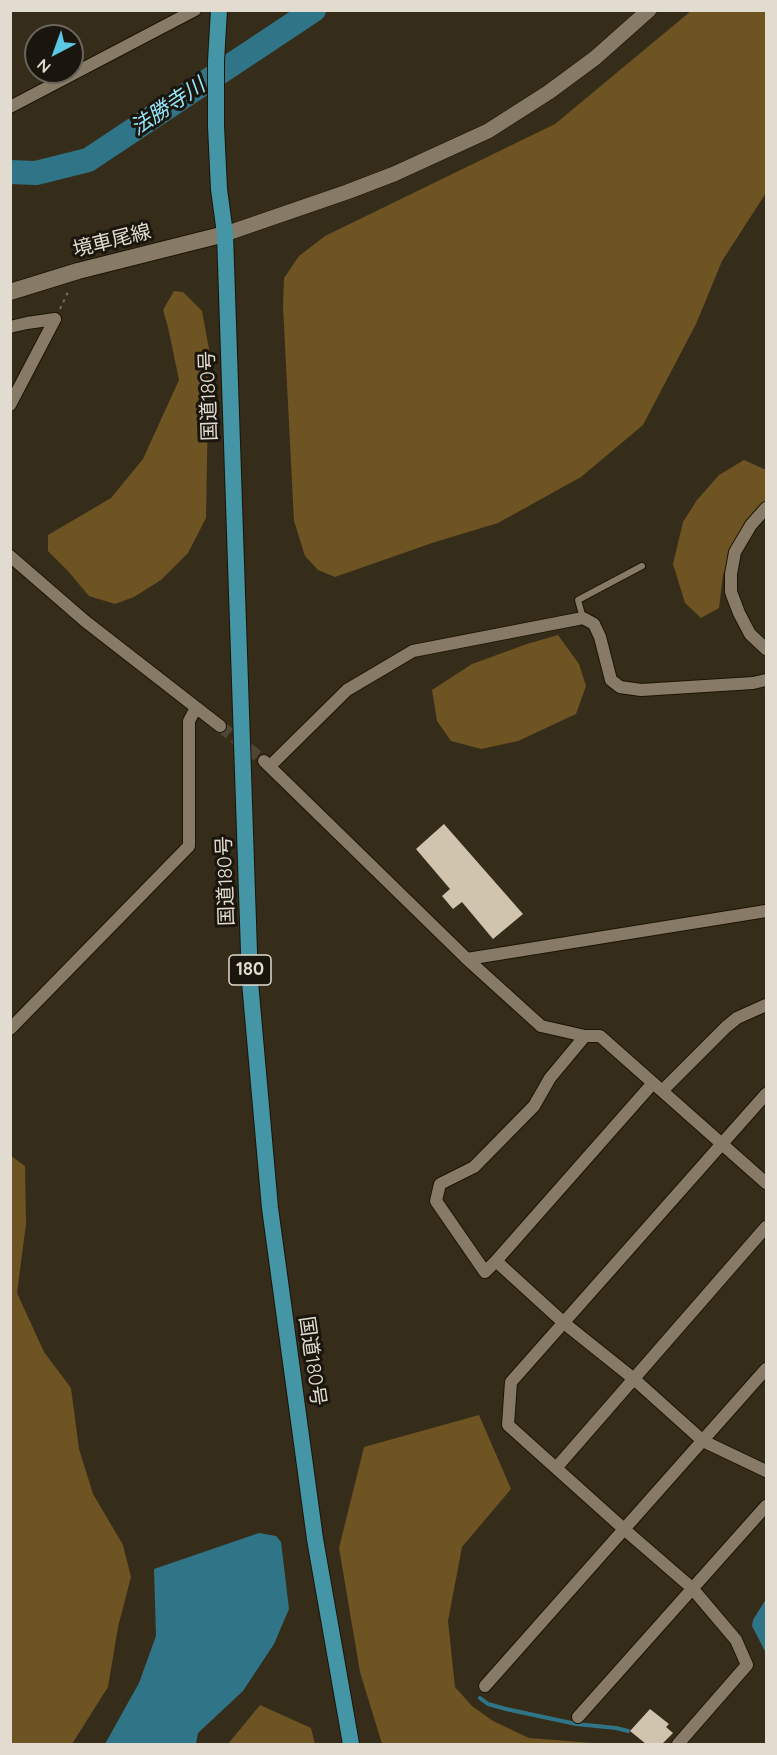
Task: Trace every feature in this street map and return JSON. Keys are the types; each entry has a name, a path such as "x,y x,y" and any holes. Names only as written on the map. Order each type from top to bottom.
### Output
{"highway":[{"name":"国道180号","path":"219,10 216,126 219,189 225,234 250,982 272,1220 315,1539 351,1744"}],"main road":[{"name":"境車尾線","path":"10,292 78,271 225,234"}],"street":[{"path":"10,107 195,10"},
{"path":"225,234 357,189 488,130 549,92 595,58 649,10"},
{"path":"10,327 55,319"},
{"path":"10,405 55,319"},
{"path":"766,508 751,525 738,546 731,563 730,574 731,592 739,614 750,634 766,649"},
{"path":"10,556 85,621 220,726"},
{"path":"766,680 753,683 641,690 620,687 611,680 600,637 594,624 583,618 413,651 346,690 267,763 467,959 541,1026 585,1036 600,1036 766,1183"},
{"path":"10,1029 189,846 189,721 196,708"},
{"path":"467,959 766,911"},
{"path":"585,1036 550,1078 534,1106 474,1167 440,1184 436,1201 484,1272 657,1087 737,1018 766,1005"},
{"path":"678,1744 747,1665 736,1640 692,1588 508,1425 511,1382 766,1094"},
{"path":"556,1468 766,1227"},
{"path":"496,1261 564,1323 634,1379 703,1441 766,1472"},
{"path":"485,1686 766,1369"},
{"path":"578,1717 766,1506"}],"lane":[{"path":"583,618 578,600 642,566"}],"path":[{"path":"55,319 78,271"}],"shaded area":[{"path":"691,11 766,11 766,193 722,261 696,324 643,425 581,477 498,523 335,577 318,570 305,556 294,521 283,306 284,278 299,256 325,236 555,124"},
{"path":"174,291 183,292 202,311 209,349 206,518 188,553 161,580 134,597 115,604 89,596 48,551 48,535 111,498 143,459 179,380 163,310"},
{"path":"744,460 766,470 766,500 742,527 723,575 719,608 701,618 685,603 673,564 683,522 697,500 719,475"},
{"path":"558,635 579,664 586,686 576,714 518,741 481,749 451,741 437,721 432,690 472,664"},
{"path":"11,1156 25,1166 26,1224 17,1293 44,1352 71,1388 79,1449 93,1494 123,1545 131,1577 118,1627 108,1687 72,1744 11,1744"},
{"path":"479,1415 511,1489 462,1547 448,1621 455,1687 472,1706 493,1721 529,1738 605,1744 382,1744 360,1672 339,1548 364,1447"},
{"path":"260,1705 311,1728 315,1744 228,1744"}],"water":[{"path":"259,1533 276,1536 281,1542 289,1609 274,1644 243,1691 198,1733 196,1744 105,1744 139,1683 156,1636 154,1569"},
{"path":"766,1599 766,1653 752,1626 753,1620"}],"building":[{"path":"444,824 523,914 493,939 462,902 453,909 442,896 450,889 416,849"},
{"path":"650,1709 669,1724 666,1727 673,1733 662,1744 646,1744 630,1731"}],"waterway":[{"name":"法勝寺川","path":"10,172 36,173 88,160 314,10"},
{"path":"480,1698 488,1704 506,1709 576,1724 628,1731"}],"tunnel":[{"path":"220,726 264,761"}]}
